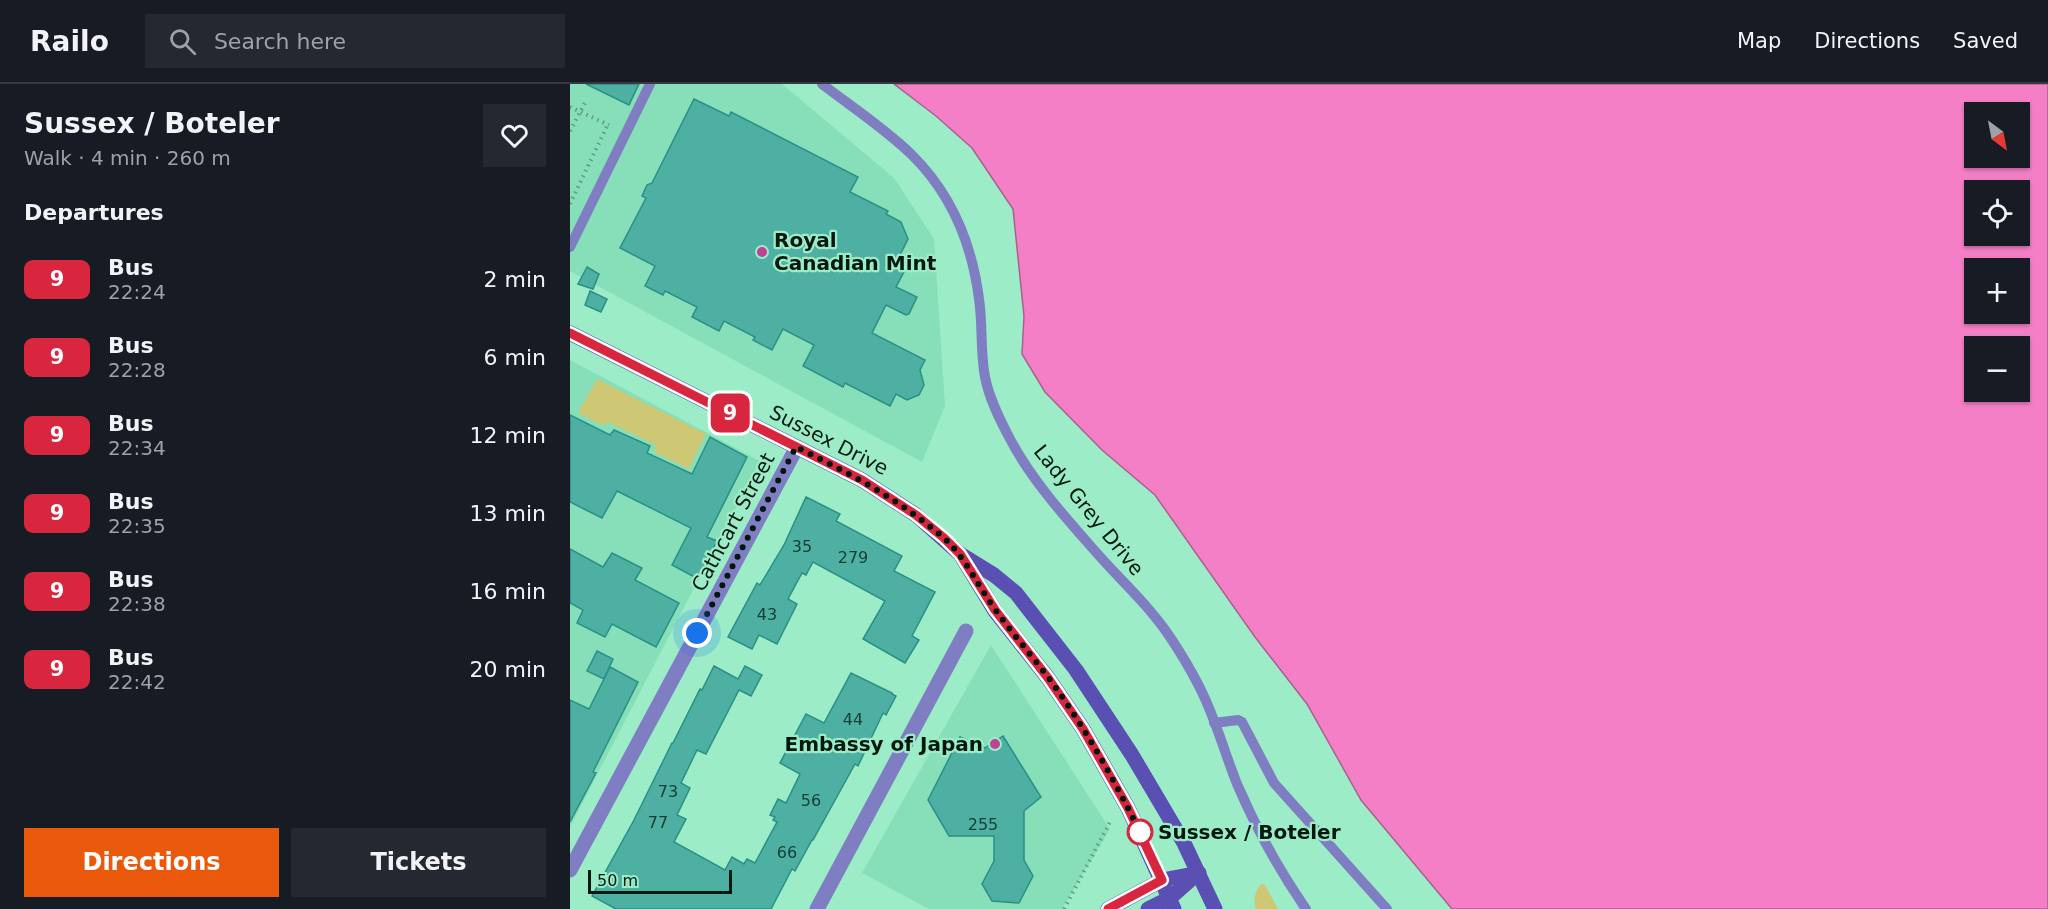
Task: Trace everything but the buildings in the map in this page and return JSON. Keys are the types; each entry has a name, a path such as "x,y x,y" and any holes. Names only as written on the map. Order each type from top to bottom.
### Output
{"main road":[{"name":"Sussex Drive","path":"570,333 862,480 923,521 960,554 994,574 1016,593 1076,670 1132,755 1199,873 1215,909"},
{"name":"Sussex Drive","path":"960,554 995,610 1048,678 1083,729 1128,808 1172,903"},
{"path":"1108,909 1162,880 1199,873"},
{"path":"1148,909 1172,903 1199,873"}],"street":[{"name":"Cathcart Street","path":"570,870 796,447"},
{"path":"817,909 966,631"}],"lane":[{"path":"570,247 650,84"},
{"name":"Lady Grey Drive","path":"822,84 912,154 947,199 963,230 970,252 979,299 985,378 998,416 1010,439 1041,486 1171,638 1191,671 1254,821 1306,909"},
{"path":"1214,723 1238,720 1242,722 1274,783 1387,909"}],"path":[{"path":"570,131 585,101"},
{"path":"570,106 626,133"},
{"path":"570,204 608,124"},
{"path":"1064,909 1111,820"}],"shaded area":[{"path":"570,84 782,84 894,178 934,239 945,406 922,462 570,271"},
{"path":"894,84 2048,84 2048,909 1452,909 1361,800 1307,704 1255,637 1155,495 1102,450 1045,392 1022,354 1024,316 1013,209 972,148 936,116"},
{"path":"570,360 760,461 570,827"},
{"path":"597,379 706,434 689,469 654,452 656,445 608,422 604,426 578,413"},
{"name":"Embassy of Japan","path":"991,645 1110,829 1062,909 929,909 862,873"},
{"path":"1261,884 1265,885 1278,909 1256,909 1255,896"}],"bus line":[{"name":"9","path":"570,333 862,480 916,515 960,554 995,610 1048,678 1083,729 1110,773 1162,880 1108,909"}],"place":[{"name":"Royal Canadian Mint","path":"762,252"},
{"name":"Embassy of Japan","path":"995,744"},
{"name":"Sussex / Boteler","path":"1140,832"}],"route":[{"path":"697,633 796,447 887,495 916,515 960,554 995,610 1048,678 1083,729 1110,773 1141,834 1140,832"}]}
